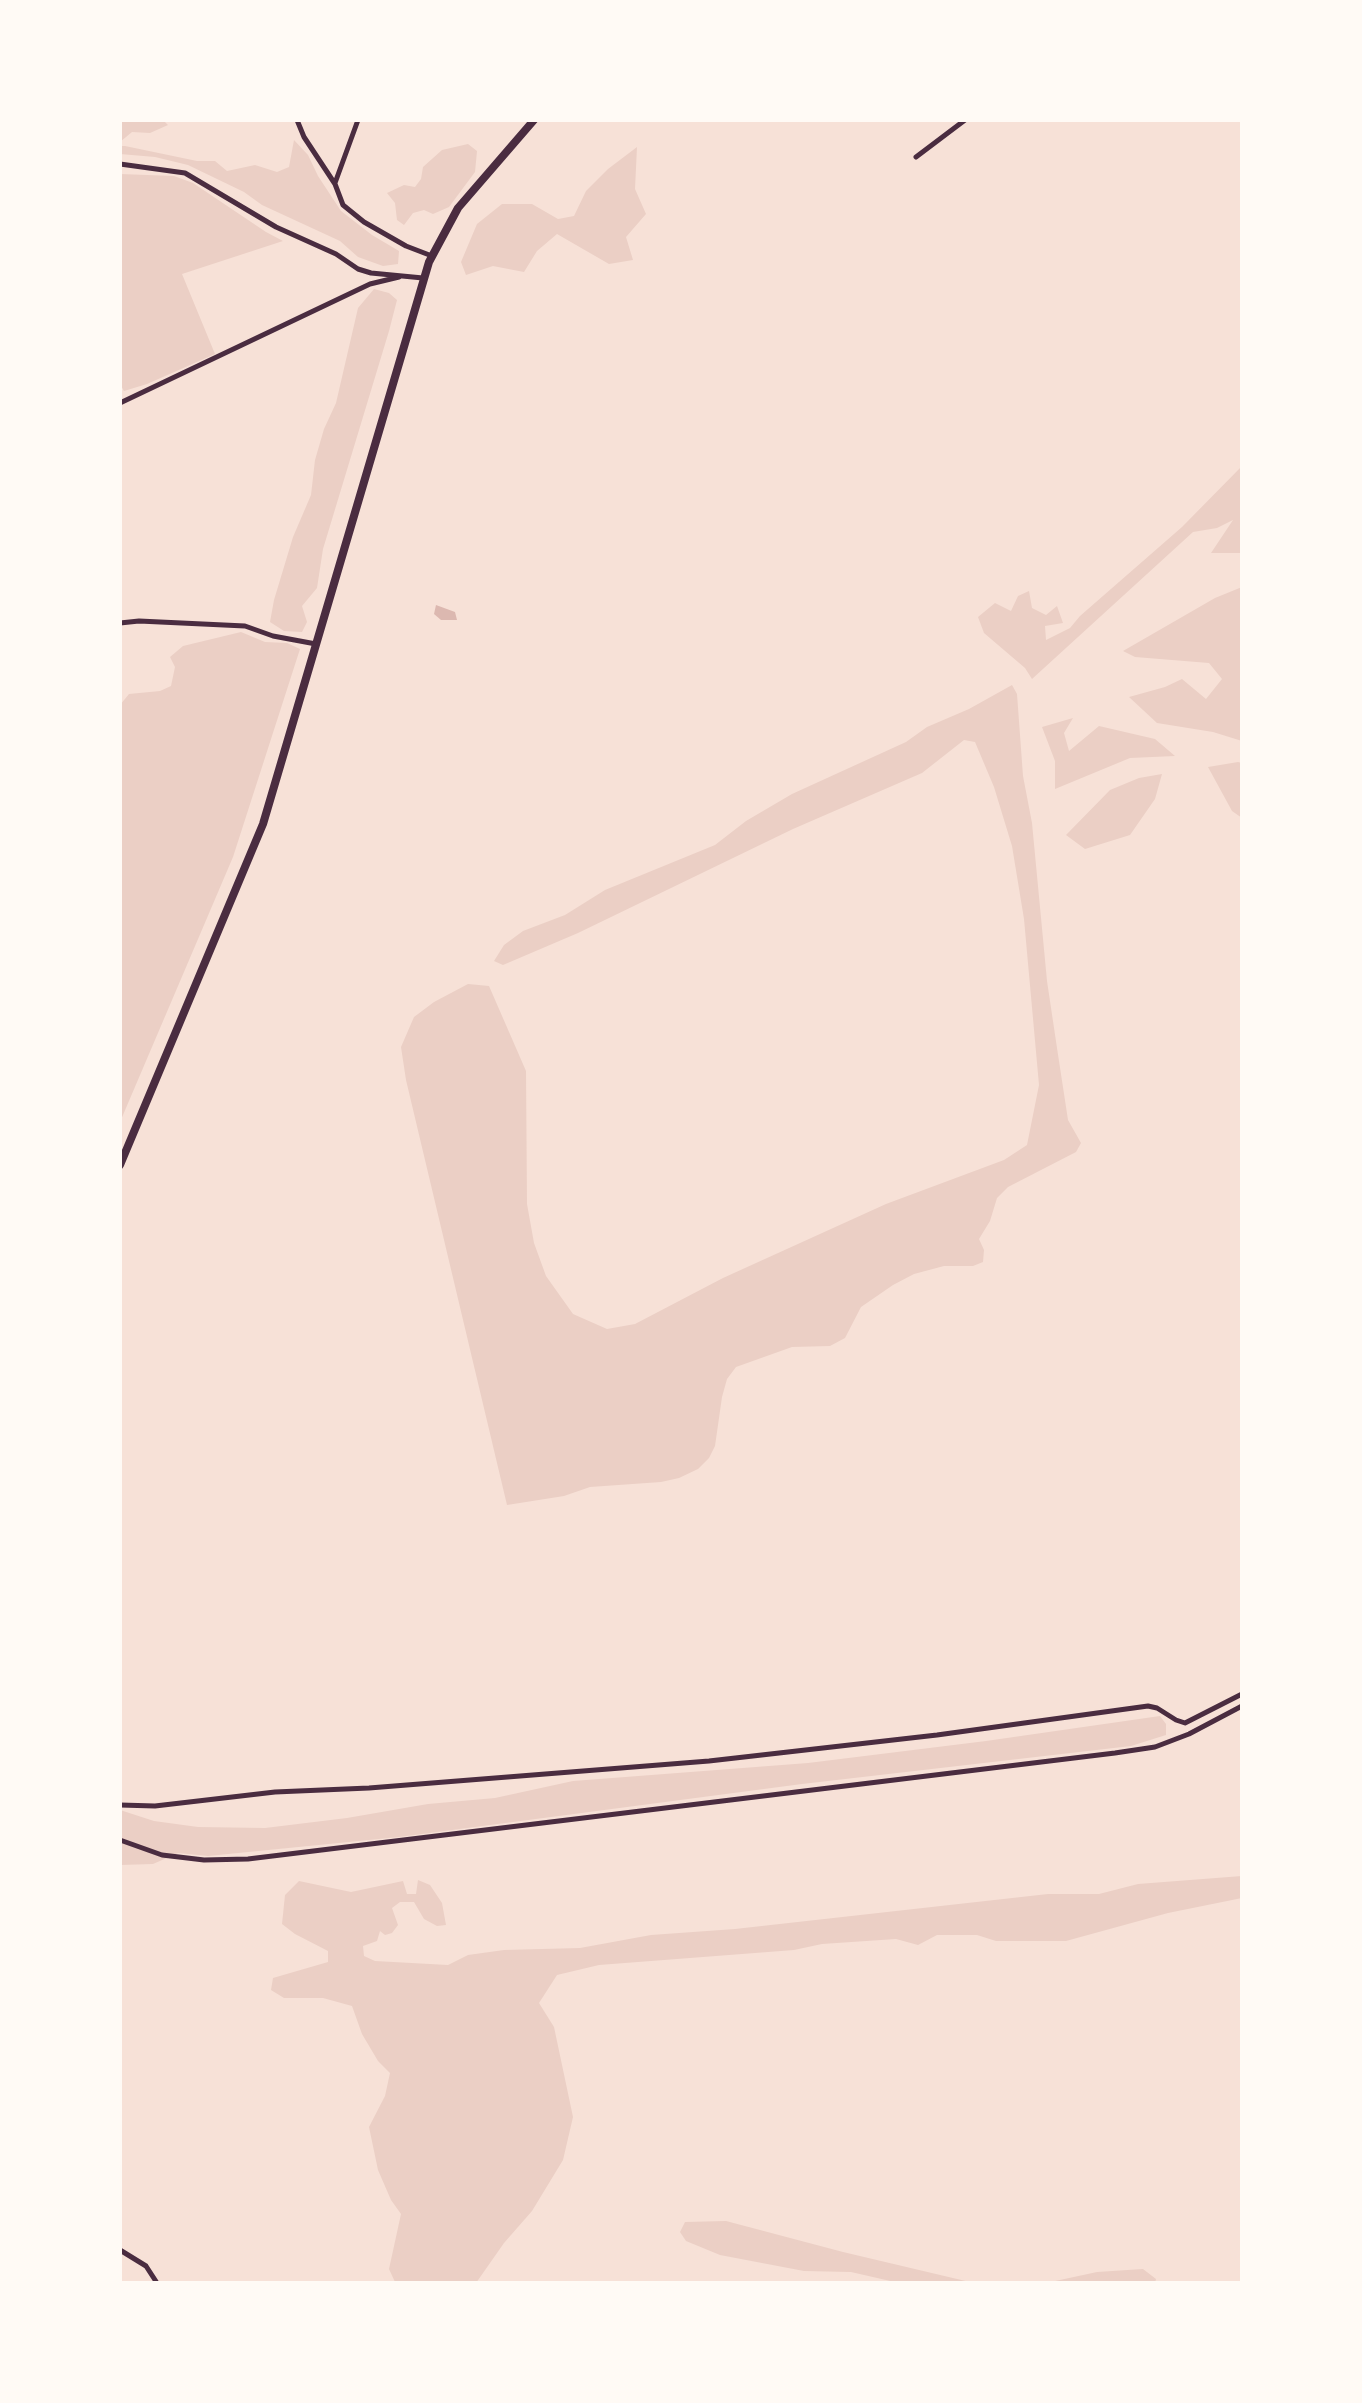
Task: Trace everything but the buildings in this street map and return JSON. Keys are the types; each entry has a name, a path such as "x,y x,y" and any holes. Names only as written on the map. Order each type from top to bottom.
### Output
{"main road":[{"path":"120,1165 263,824 423,278 458,208 534,120"}],"street":[{"path":"297,120 304,137 335,184 343,205 364,222 406,246 432,256"},
{"path":"335,184 358,120"},
{"path":"916,157 965,120"},
{"path":"120,164 185,173 276,227 336,254 358,269 423,278"},
{"path":"120,403 370,284 404,276"},
{"path":"120,623 139,621 245,626 273,636 317,644"},
{"path":"120,1805 155,1806 275,1792 369,1788 709,1761 937,1735 1148,1706 1185,1723 1242,1694"},
{"path":"120,1840 162,1855 204,1860 278,1855 1155,1747 1189,1734 1242,1706"},
{"path":"120,2250 146,2266 157,2283"}],"shaded area":[{"path":"120,120 163,120 168,125 150,133 132,132 120,142"},
{"path":"294,140 308,155 341,211 399,251 398,264 383,266 358,257 340,241 262,205 244,192 188,165 155,157 120,154 120,146 125,146 197,161 215,161 227,171 255,165 277,172 289,167"},
{"path":"468,144 477,151 475,172 449,207 433,214 424,210 413,213 404,225 397,220 395,203 387,193 404,185 415,187 421,179 423,167 442,150"},
{"path":"637,147 635,189 646,214 626,237 633,260 609,264 557,234 537,251 524,272 493,266 466,275 461,262 477,224 502,204 532,204 558,219 574,216 586,191"},
{"path":"120,174 174,176 193,183 283,241 182,274 215,354 124,391 120,384"},
{"path":"374,289 389,293 397,300 389,331 323,549 317,588 302,606 307,622 302,632 284,631 270,622 274,600 293,537 311,495 315,460 336,403 358,308"},
{"path":"1242,466 1242,553 1211,553 1233,520 1217,528 1193,532 1032,679 1025,668 984,633 978,617 995,603 1011,611 1018,596 1029,591 1032,608 1046,615 1057,606 1063,623 1045,626 1046,640 1070,628 1182,527"},
{"path":"1242,587 1242,741 1213,732 1157,723 1129,697 1182,679 1206,699 1222,679 1209,663 1135,657 1123,651 1215,598"},
{"path":"436,605 455,612 457,620 441,620 434,614"},
{"path":"241,632 265,642 287,643 300,649 233,857 120,1122 120,705 129,694 160,691 171,686 175,667 170,657 183,646"},
{"path":"1012,685 1017,694 1023,776 1032,823 1047,981 1057,1048 1068,1120 1081,1143 1076,1152 1008,1187 997,1198 990,1221 979,1239 984,1250 983,1262 973,1266 944,1266 914,1274 893,1285 861,1307 845,1338 830,1346 792,1347 736,1367 727,1379 722,1397 715,1446 698,1469 661,1482 590,1487 564,1496 507,1505 406,1080 401,1047 414,1017 468,984 489,986 526,1071 527,1204 534,1243 546,1276 573,1314 607,1329 635,1324 723,1278 886,1204 1004,1160 1027,1145 1039,1085 1024,919 1012,846 994,787 975,742 964,740 922,773 793,829 578,933 503,965 494,961 504,945 523,931 565,915 605,890 715,845 746,821 792,794 906,742 927,727 969,709"},
{"path":"1073,718 1064,733 1069,751 1099,726 1155,739 1175,756 1130,758 1055,789 1055,761 1042,727"},
{"path":"1242,763 1242,818 1232,811 1208,767"},
{"path":"1162,774 1155,799 1130,835 1085,849 1066,835 1110,790 1139,778"},
{"path":"1160,1716 1166,1724 1166,1735 1131,1746 802,1784 399,1837 208,1856 178,1853 153,1864 120,1865 120,1810 154,1821 198,1827 265,1828 428,1804 495,1798 573,1781 808,1763"},
{"path":"1242,1876 1242,1898 1168,1913 1066,1941 996,1941 977,1935 937,1935 918,1945 896,1939 822,1944 794,1950 599,1965 557,1975 539,2003 554,2027 573,2117 563,2160 532,2211 504,2243 476,2283 395,2282 389,2269 401,2214 378,2170 369,2127 385,2096 390,2073 378,2061 362,2034 352,2006 323,1998 284,1998 271,1990 273,1978 328,1962 328,1951 282,1924 285,1895 299,1881 351,1892 403,1881 407,1894 416,1894 418,1880 430,1885 442,1903 446,1925 437,1926 424,1919 414,1902 400,1902 392,1908 398,1925 392,1933 385,1935 380,1931 377,1941 363,1946 364,1956 375,1961 448,1965 468,1955 504,1950 580,1948 651,1935 735,1929 1048,1894 1099,1894 1138,1884"},
{"path":"726,2221 974,2283 899,2283 851,2272 804,2271 720,2255 686,2241 680,2232 685,2222"},
{"path":"1143,2269 1156,2279 1155,2283 1046,2283 1097,2272"}]}
